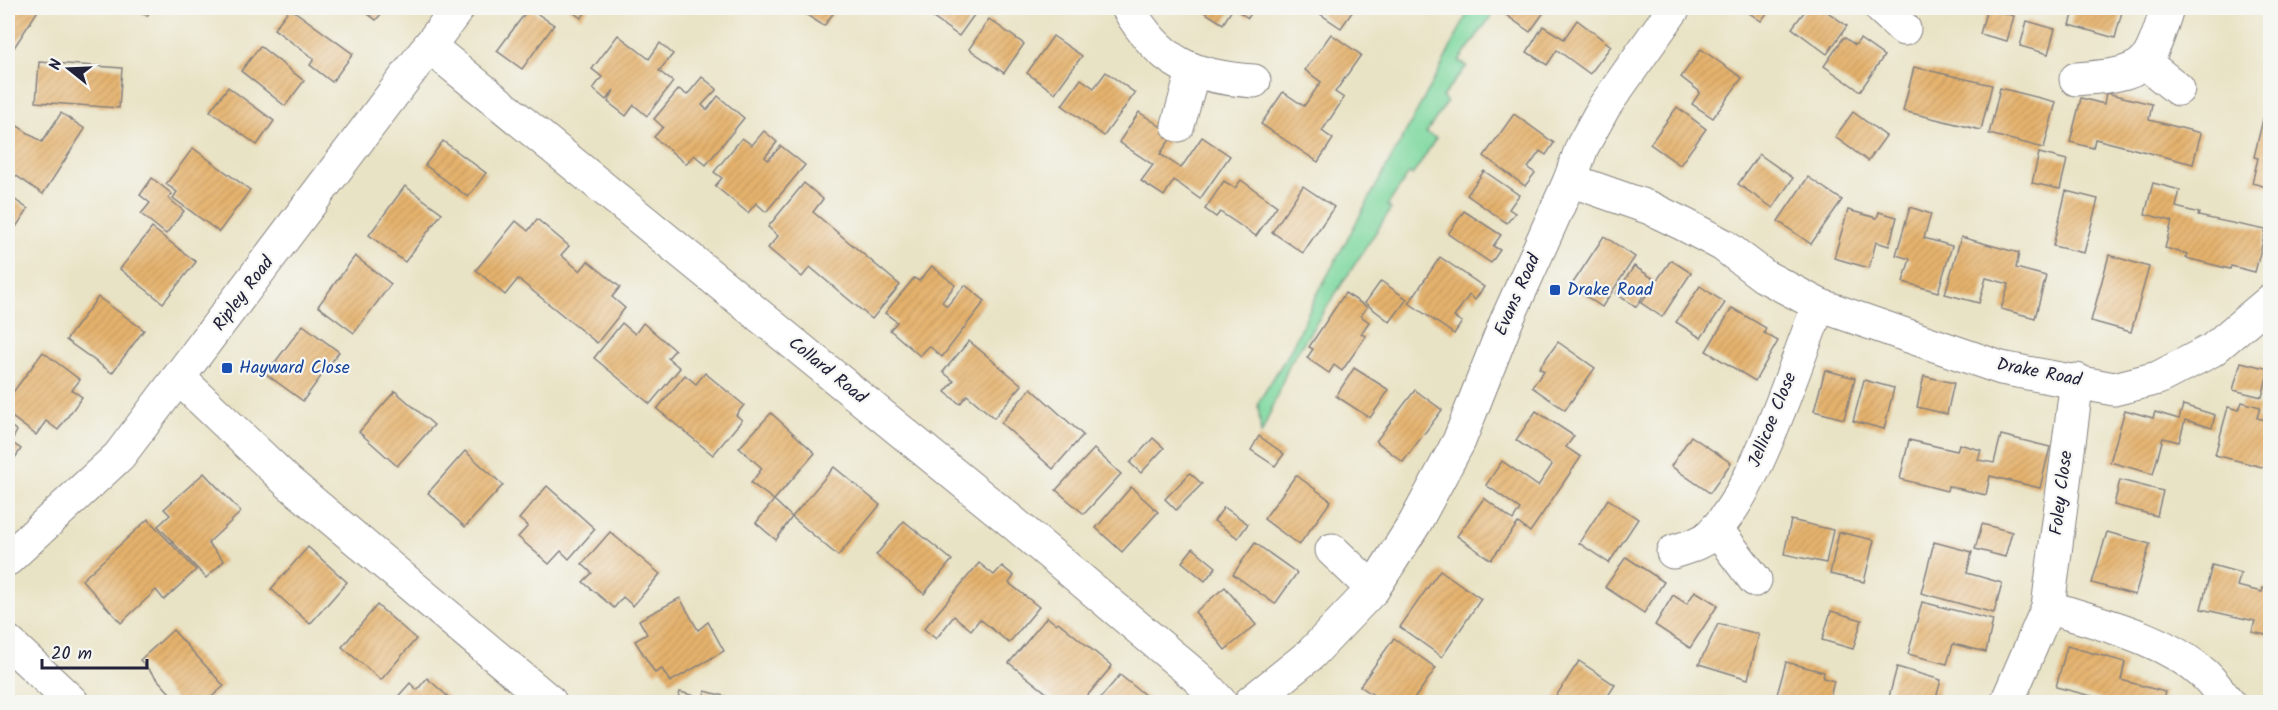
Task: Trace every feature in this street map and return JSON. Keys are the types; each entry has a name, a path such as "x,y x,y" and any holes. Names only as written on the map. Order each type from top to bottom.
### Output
{"street":[{"name":"Ripley Road","path":"8,559 119,456 180,379 458,8"},
{"path":"1128,8 1159,50 1177,64 1193,72 1224,79 1254,81"},
{"name":"Evans Road","path":"1251,702 1311,654 1373,589 1415,523 1459,441 1506,322 1570,180 1582,147 1604,107 1674,8"},
{"path":"2076,79 2122,72 2144,63 2162,27 2167,8"},
{"name":"Collard Road","path":"429,46 1010,520 1198,678 1220,702"},
{"path":"2144,63 2178,89"},
{"path":"1178,125 1193,72"},
{"name":"Drake Road","path":"1570,180 1650,208 1685,225 1723,245 1764,276 1819,305 2001,368 2077,380 2114,389 2158,378 2212,350 2270,302"},
{"name":"Jellicoe Close","path":"1673,552 1705,540 1725,519 1744,488 1819,305"},
{"path":"180,379 288,482 550,702"},
{"name":"Foley Close","path":"2007,702 2048,607 2077,380"},
{"path":"1716,529 1755,580"},
{"path":"1332,550 1373,589"},
{"path":"2048,607 2114,628 2173,652 2205,675 2228,702"},
{"path":"8,642 72,702"}],"green space":[{"path":"1470,8 1497,8 1459,61 1467,66 1442,97 1447,102 1426,133 1436,138 1413,175 1409,173 1387,206 1391,209 1290,363 1261,435 1258,403 1289,353 1314,300 1440,69"}],"building":[{"path":"8,8 39,9 8,57"},
{"path":"134,8 152,8 147,16"},
{"path":"290,8 353,54 332,82 310,65 314,59 274,29"},
{"path":"360,8 386,8 376,20"},
{"path":"529,8 554,25 522,69 497,51"},
{"path":"567,8 589,8 581,18"},
{"path":"796,8 837,8 824,26"},
{"path":"934,8 979,8 959,36 929,15"},
{"path":"1198,8 1233,8 1223,24"},
{"path":"1233,8 1255,8 1248,18"},
{"path":"1311,8 1355,8 1341,28"},
{"path":"1505,8 1547,8 1530,32 1502,12"},
{"path":"1742,8 1771,8 1761,21"},
{"path":"1807,8 1822,8 1847,26 1827,54 1792,28"},
{"path":"1987,8 2014,16 2007,41 1980,34"},
{"path":"2075,8 2123,8 2115,38 2070,25"},
{"path":"989,19 1024,44 1004,73 969,49"},
{"path":"1577,20 1611,46 1590,74 1557,50 1547,65 1527,52 1543,26 1564,39"},
{"path":"2027,21 2055,29 2048,54 2020,46"},
{"path":"1331,34 1361,55 1335,92 1344,98 1322,131 1333,139 1318,162 1261,124 1283,92 1304,106 1321,82 1305,70"},
{"path":"618,35 649,59 660,43 673,54 659,71 673,82 647,116 634,105 626,116 608,102 614,90 606,100 593,89 602,77 592,69"},
{"path":"1053,36 1082,56 1055,93 1027,73"},
{"path":"1844,37 1855,45 1860,39 1884,56 1860,91 1824,66"},
{"path":"260,46 304,81 285,106 241,71"},
{"path":"1701,49 1742,78 1713,118 1692,104 1700,92 1681,77"},
{"path":"39,62 122,68 119,108 36,102"},
{"path":"1914,67 1992,85 1981,130 1903,111"},
{"path":"1106,72 1135,93 1104,136 1062,105 1081,79 1094,88"},
{"path":"702,77 717,89 702,105 707,110 718,96 744,118 706,165 694,155 686,164 654,137 663,127 654,119 679,89 687,95"},
{"path":"228,87 274,121 257,145 210,111"},
{"path":"2000,88 2056,102 2044,148 1989,134"},
{"path":"2270,90 2270,188 2252,183 2258,158 2254,157"},
{"path":"2106,93 2152,104 2149,120 2201,133 2193,164 2095,139 2093,148 2070,142 2081,98 2104,104"},
{"path":"1677,107 1706,129 1680,165 1650,144"},
{"path":"1139,112 1173,135 1160,154 1181,168 1202,137 1230,156 1200,199 1174,180 1164,196 1141,181 1153,165 1119,142"},
{"path":"1853,112 1886,136 1868,161 1835,137"},
{"path":"61,113 85,129 43,194 8,170 8,125 10,121 42,142"},
{"path":"1514,114 1554,143 1546,155 1540,151 1528,168 1535,173 1525,186 1484,156"},
{"path":"764,131 777,142 765,157 768,160 781,146 805,165 766,212 756,203 748,213 715,186 722,178 714,172 742,138 752,145"},
{"path":"443,141 486,173 468,197 425,165"},
{"path":"193,148 250,190 219,232 173,198 177,192 166,184"},
{"path":"2039,153 2067,160 2060,189 2032,183"},
{"path":"1759,154 1793,178 1773,208 1738,184"},
{"path":"1484,171 1519,195 1509,209 1515,213 1507,223 1467,195"},
{"path":"1808,177 1842,200 1811,244 1778,221"},
{"path":"152,178 172,194 168,198 184,211 166,234 141,214 150,203 140,195"},
{"path":"1241,180 1277,206 1256,236 1220,212 1216,217 1205,209 1224,181 1235,188"},
{"path":"804,183 823,199 813,212 900,285 872,319 810,267 802,277 768,248 778,236 768,227"},
{"path":"2153,183 2180,190 2176,207 2199,213 2198,216 2266,230 2255,272 2231,266 2230,269 2186,258 2188,254 2165,248 2172,221 2145,214"},
{"path":"405,186 442,213 405,262 369,235"},
{"path":"1303,186 1334,207 1303,253 1272,232"},
{"path":"2066,191 2098,199 2084,253 2053,246"},
{"path":"8,195 28,209 8,239"},
{"path":"1910,207 1931,214 1924,238 1952,246 1938,292 1903,282 1910,259 1896,255"},
{"path":"1848,210 1877,218 1879,212 1897,217 1889,246 1876,242 1869,268 1834,258"},
{"path":"1464,211 1501,235 1493,246 1500,250 1491,263 1448,234"},
{"path":"537,219 569,246 561,255 580,271 588,261 620,287 612,297 625,308 597,343 518,279 505,295 476,270 516,221 528,231"},
{"path":"152,228 196,262 163,303 120,269"},
{"path":"1604,236 1635,257 1602,307 1571,286"},
{"path":"1961,237 2019,253 2016,268 2046,276 2035,318 2001,309 2009,284 1986,278 1979,303 1945,294"},
{"path":"2109,255 2149,267 2131,332 2091,321"},
{"path":"355,256 391,284 354,333 318,306"},
{"path":"1440,257 1484,287 1475,300 1469,295 1454,317 1462,322 1454,334 1409,303"},
{"path":"1671,260 1691,273 1662,317 1641,303"},
{"path":"932,266 955,285 942,302 947,306 965,285 985,301 942,357 929,346 920,356 890,330 897,322 885,313 914,278 919,281"},
{"path":"1634,266 1654,279 1636,307 1616,294"},
{"path":"1381,281 1407,299 1390,322 1365,303"},
{"path":"1700,286 1725,303 1701,338 1676,322"},
{"path":"1345,293 1367,307 1361,316 1369,322 1361,334 1366,336 1342,371 1334,365 1329,373 1307,358 1313,349 1309,347"},
{"path":"98,297 144,330 112,373 66,340"},
{"path":"1732,308 1766,328 1764,333 1778,341 1755,381 1706,351"},
{"path":"622,323 635,334 643,323 675,350 668,358 680,368 650,404 594,358"},
{"path":"303,325 339,352 303,401 266,374"},
{"path":"969,341 1022,385 994,418 967,395 960,404 945,392 954,381 943,372"},
{"path":"1558,342 1595,368 1565,410 1532,387 1544,371 1539,368"},
{"path":"43,352 80,380 72,390 82,397 58,430 46,421 36,435 8,414 8,399"},
{"path":"2241,362 2269,369 2262,397 2233,390"},
{"path":"1354,368 1389,390 1370,418 1336,396"},
{"path":"1825,370 1855,378 1844,419 1814,411"},
{"path":"705,373 744,405 736,415 742,420 713,455 657,409 685,375 696,384"},
{"path":"1924,376 1954,383 1947,414 1917,407"},
{"path":"1864,380 1894,388 1884,429 1853,421"},
{"path":"1031,388 1083,435 1053,469 1001,423"},
{"path":"1415,390 1442,410 1403,462 1376,441"},
{"path":"395,391 434,425 397,466 359,432"},
{"path":"2242,402 2260,407 2257,418 2266,420 2270,412 2270,469 2215,455 2228,407 2239,410"},
{"path":"2183,405 2215,415 2212,428 2185,420 2179,442 2163,438 2153,474 2110,462 2125,410 2153,418 2155,412 2179,419"},
{"path":"1536,411 1574,436 1566,447 1581,457 1530,532 1518,523 1491,560 1457,536 1484,498 1513,520 1520,509 1486,485 1502,461 1538,486 1552,465 1516,440"},
{"path":"771,413 815,453 774,500 751,483 762,468 739,448"},
{"path":"8,424 17,431 11,442 21,449 8,468"},
{"path":"2001,435 2050,447 2040,488 1990,476 1986,495 1948,486 1947,491 1900,479 1909,440 1957,451 1959,444 1981,450 1978,460 1994,463"},
{"path":"1259,436 1284,454 1275,466 1251,450"},
{"path":"1691,436 1731,463 1710,493 1671,466"},
{"path":"1153,438 1164,448 1141,473 1130,463"},
{"path":"1094,449 1121,474 1084,514 1056,490"},
{"path":"465,451 503,485 465,527 428,493"},
{"path":"834,467 880,505 838,556 792,517"},
{"path":"204,473 241,512 208,543 224,561 206,578 158,526 170,515 164,509"},
{"path":"1190,473 1202,484 1176,510 1165,499"},
{"path":"1296,475 1331,501 1299,545 1264,519"},
{"path":"2120,480 2163,491 2157,516 2114,505"},
{"path":"547,486 595,529 569,559 561,551 549,564 518,537 528,526 519,519"},
{"path":"1131,487 1158,512 1122,552 1096,528"},
{"path":"1608,499 1638,519 1609,563 1579,543"},
{"path":"774,500 792,517 776,540 756,523"},
{"path":"1224,507 1248,524 1238,538 1214,521"},
{"path":"148,519 196,570 164,600 156,590 121,623 82,580"},
{"path":"1791,520 1833,530 1826,563 1784,554"},
{"path":"904,521 952,560 924,594 876,555"},
{"path":"1982,524 2012,532 2005,557 1975,549"},
{"path":"610,532 660,574 633,606 623,597 614,608 583,582 592,573 582,564"},
{"path":"1839,532 1874,540 1864,582 1830,574"},
{"path":"2107,532 2150,544 2135,595 2092,583"},
{"path":"1934,542 1972,552 1967,573 2002,583 1994,613 1921,593"},
{"path":"1255,543 1297,573 1275,604 1233,574"},
{"path":"308,547 347,582 310,624 271,589"},
{"path":"1193,548 1216,567 1205,581 1182,562"},
{"path":"1626,557 1664,582 1644,613 1605,587"},
{"path":"979,563 994,575 1002,566 1014,576 1009,583 1039,607 1009,643 980,619 971,630 954,616 936,639 924,629"},
{"path":"2212,565 2241,573 2237,586 2262,592 2263,588 2270,590 2270,636 2252,632 2255,621 2201,609"},
{"path":"1440,570 1481,599 1442,657 1400,627"},
{"path":"1225,587 1256,625 1225,650 1195,612"},
{"path":"1695,591 1718,605 1690,648 1655,625 1673,595 1687,604"},
{"path":"680,598 698,630 708,622 724,651 670,682 662,669 655,673 635,641 647,634 639,620"},
{"path":"1922,602 1993,620 1986,652 1953,644 1947,664 1908,654"},
{"path":"377,605 416,639 381,680 342,647"},
{"path":"1831,611 1862,620 1853,649 1822,640"},
{"path":"1047,617 1056,624 1058,622 1112,666 1082,702 1058,702 1009,663"},
{"path":"1718,624 1759,634 1748,679 1699,664"},
{"path":"173,630 224,686 206,702 178,702 140,660"},
{"path":"1394,638 1436,668 1412,702 1384,702 1360,686"},
{"path":"2067,646 2125,662 2121,680 2165,692 2162,702 2115,702 2056,687"},
{"path":"1579,661 1615,685 1604,702 1552,702"},
{"path":"1786,662 1824,672 1823,678 1834,681 1829,702 1775,702"},
{"path":"1897,667 1941,680 1935,702 1888,701"},
{"path":"1120,675 1140,691 1153,702 1097,702"},
{"path":"427,678 454,702 393,702 410,683 417,690"},
{"path":"705,691 747,702 677,702 680,692 703,698"}],"place":[{"name":"Drake Road","path":"1555,290"},
{"name":"Hayward Close","path":"227,368"}]}
